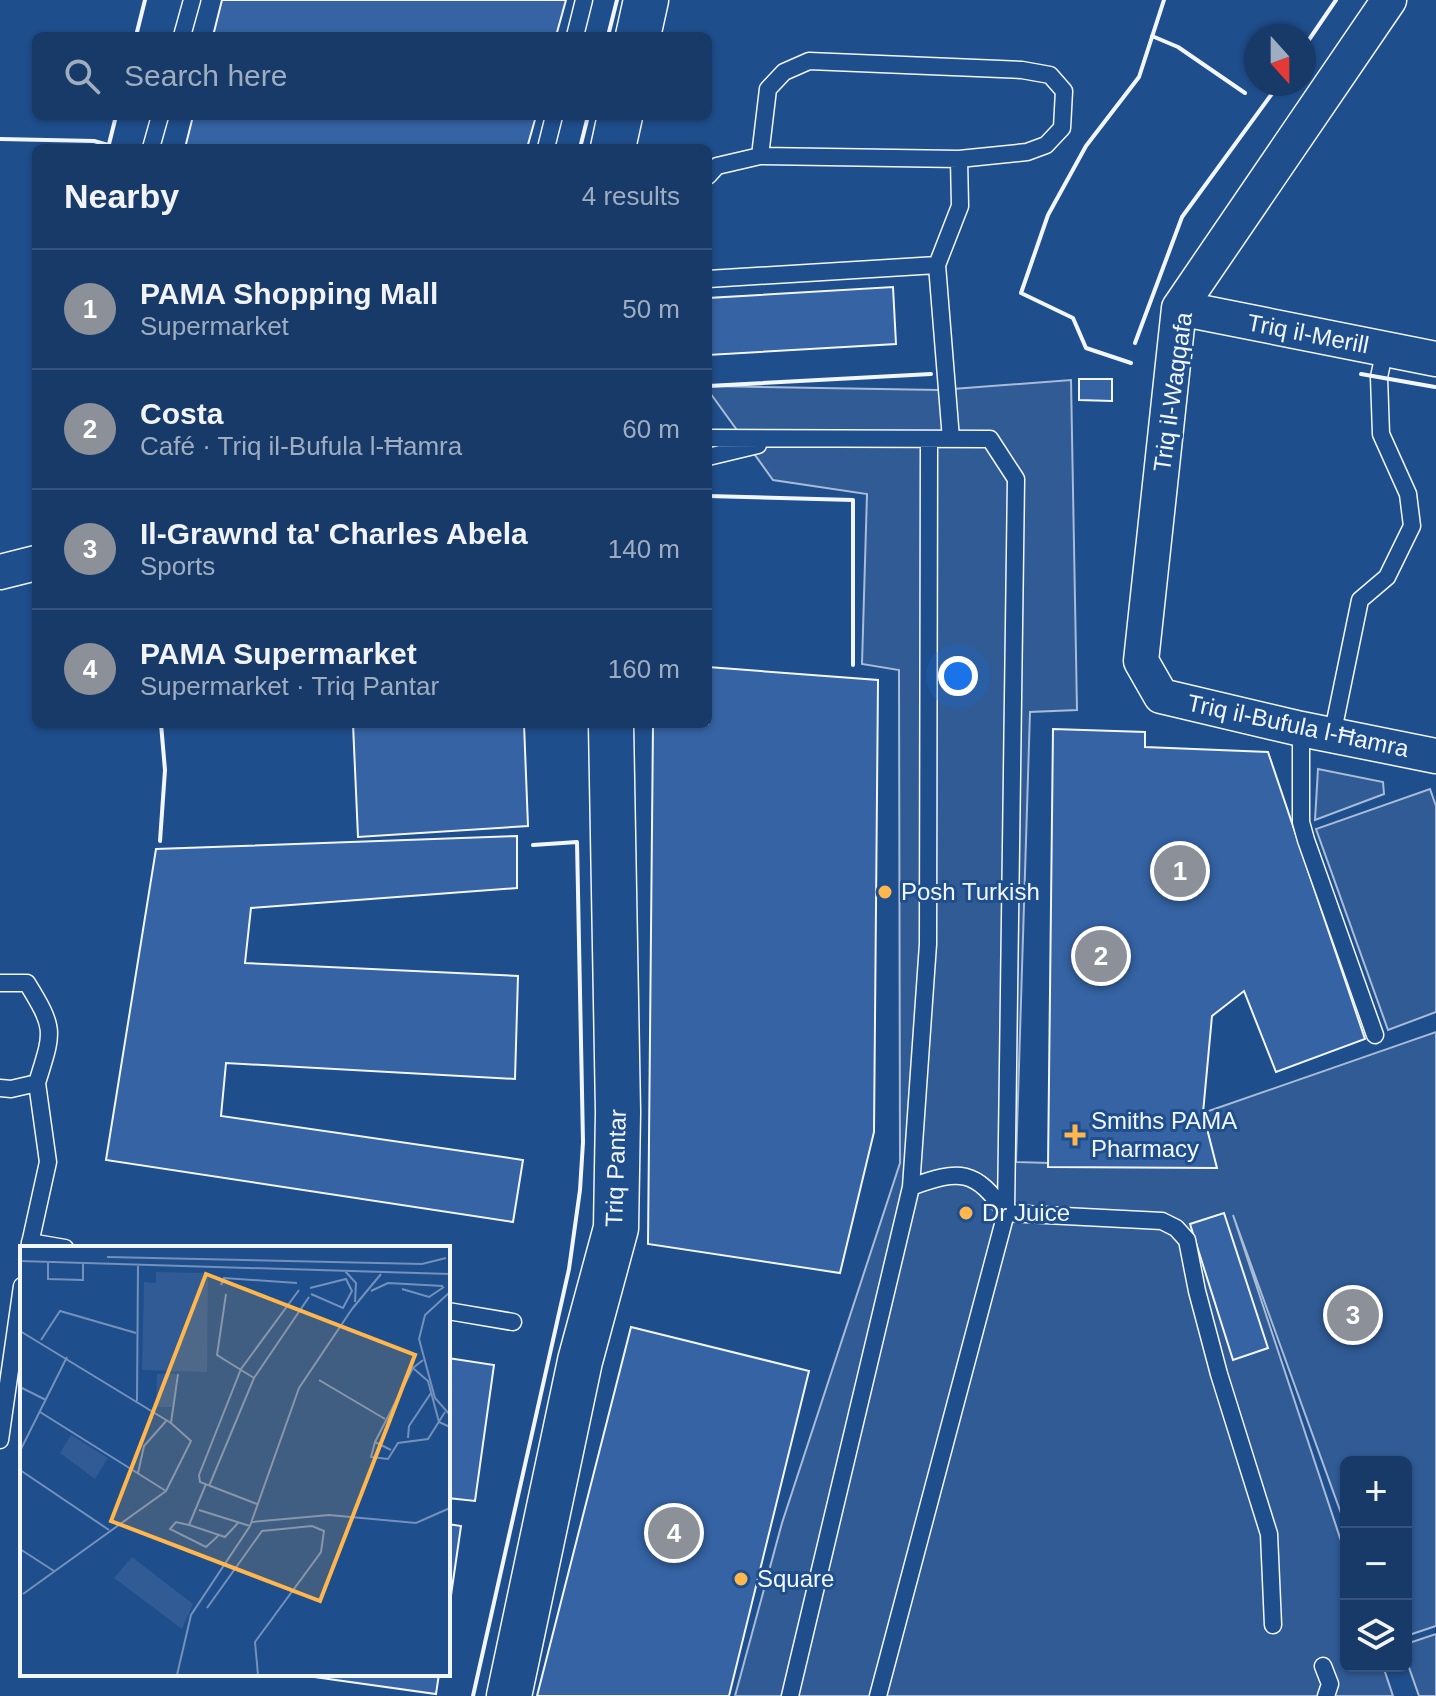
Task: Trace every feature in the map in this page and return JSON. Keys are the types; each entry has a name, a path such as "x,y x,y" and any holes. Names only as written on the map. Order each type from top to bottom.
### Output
{"main road":[{"path":"639,32 646,0"},
{"path":"614,144 619,120"},
{"name":"Triq Pantar","path":"509,1696 580,1361 616,1228 618,1112 611,728"}],"street":[{"name":"Triq il-Waqqafa","path":"1161,696 1141,661 1179,308 1389,0"},
{"name":"Triq il-Merill","path":"1179,308 1436,359"},
{"path":"0,572 32,564"},
{"name":"Triq il-Bufula l-Ħamra","path":"1161,696 1436,756"}],"lane":[{"path":"183,32 192,0"},
{"path":"576,32 584,0"},
{"path":"712,172 717,166 760,156 959,159 1027,152 1046,145 1062,128 1064,91 1050,75 1022,70 809,61 784,72 768,89 760,156"},
{"path":"152,144 159,120"},
{"path":"547,144 553,120"},
{"path":"951,439 937,265 960,206 959,159"},
{"path":"712,279 937,265"},
{"path":"1375,1035 1303,831 1316,732 1360,600 1387,577 1412,526 1408,494 1381,434 1379,377 1385,349"},
{"path":"712,438 990,439 1016,479 1006,1213 878,1696"},
{"path":"712,456 783,439"},
{"path":"790,1696 911,1187 928,944 929,439"},
{"path":"0,983 27,983 46,1014 51,1038 37,1083 48,1162 29,1245"},
{"path":"0,1088 11,1089 37,1083"},
{"path":"911,1187 941,1176 970,1176 991,1191 1006,1213"},
{"path":"1006,1213 1162,1221 1176,1228 1187,1240 1215,1360 1269,1534 1273,1625"},
{"path":"0,1440 20,1300"},
{"path":"450,1311 513,1322"},
{"path":"1323,1666 1330,1684 1326,1696"}],"shaded area":[{"path":"1071,380 1077,710 1030,712 1016,1162 1216,1168 1203,1113 1436,1032 1436,1626 1412,1634 1412,1456 1340,1456 1340,1510 1233,1215 1340,1538 1340,1672 1385,1672 1393,1696 735,1696 782,1523 900,1163 899,670 862,664 867,494 773,480 712,396 712,386 939,390"},
{"path":"1318,769 1383,782 1384,794 1315,820"},
{"path":"1430,789 1436,806 1436,1012 1388,1030 1316,829"},
{"path":"1436,1634 1436,1696 1419,1696 1411,1672 1412,1642"}],"building":[{"path":"222,0 566,0 557,32 214,32"},
{"path":"192,120 535,120 528,144 186,144"},
{"path":"893,287 896,344 712,355 712,298"},
{"path":"1079,379 1112,379 1112,401 1079,400"},
{"path":"712,667 878,680 874,1132 840,1273 648,1244 653,728 712,728"},
{"path":"353,728 524,728 528,826 358,837"},
{"path":"1053,729 1145,732 1145,747 1268,752 1365,1039 1276,1072 1244,991 1212,1016 1203,1113 1217,1168 1048,1167"},
{"path":"517,836 517,888 251,908 245,963 518,976 515,1079 226,1063 221,1116 523,1160 513,1222 106,1160 156,849"},
{"path":"1224,1213 1268,1348 1233,1360 1190,1224"},
{"path":"631,1327 809,1371 729,1696 537,1696"},
{"path":"450,1358 494,1365 475,1501 450,1498"},
{"path":"450,1524 461,1526 450,1602"},
{"path":"307,1676 439,1676 436,1694"}],"wall":[{"path":"137,32 145,0"},
{"path":"609,32 617,0"},
{"path":"1131,363 1086,348 1073,318 1021,293 1048,215 1086,146 1139,77 1164,0"},
{"path":"1316,29 1336,0"},
{"path":"1152,36 1178,47 1244,92"},
{"path":"1135,343 1182,217 1270,96"},
{"path":"109,144 115,120"},
{"path":"581,144 587,120"},
{"path":"0,139 94,141 104,144"},
{"path":"712,386 931,374"},
{"path":"1361,374 1435,387"},
{"path":"712,496 853,500 853,665"},
{"path":"160,841 165,770 161,728"},
{"path":"473,1696 569,1269 580,1190 583,1142 577,842 533,845"}],"place":[{"name":"PAMA Shopping Mall","path":"1180,871"},
{"name":"Posh Turkish","path":"885,892"},
{"name":"Costa","path":"1101,956"},
{"name":"Smiths PAMA Pharmacy","path":"1075,1135"},
{"name":"Dr Juice","path":"966,1213"},
{"name":"Il-Grawnd ta' Charles Abela","path":"1353,1315"},
{"name":"PAMA Supermarket","path":"674,1533"},
{"name":"Square","path":"741,1579"}]}
